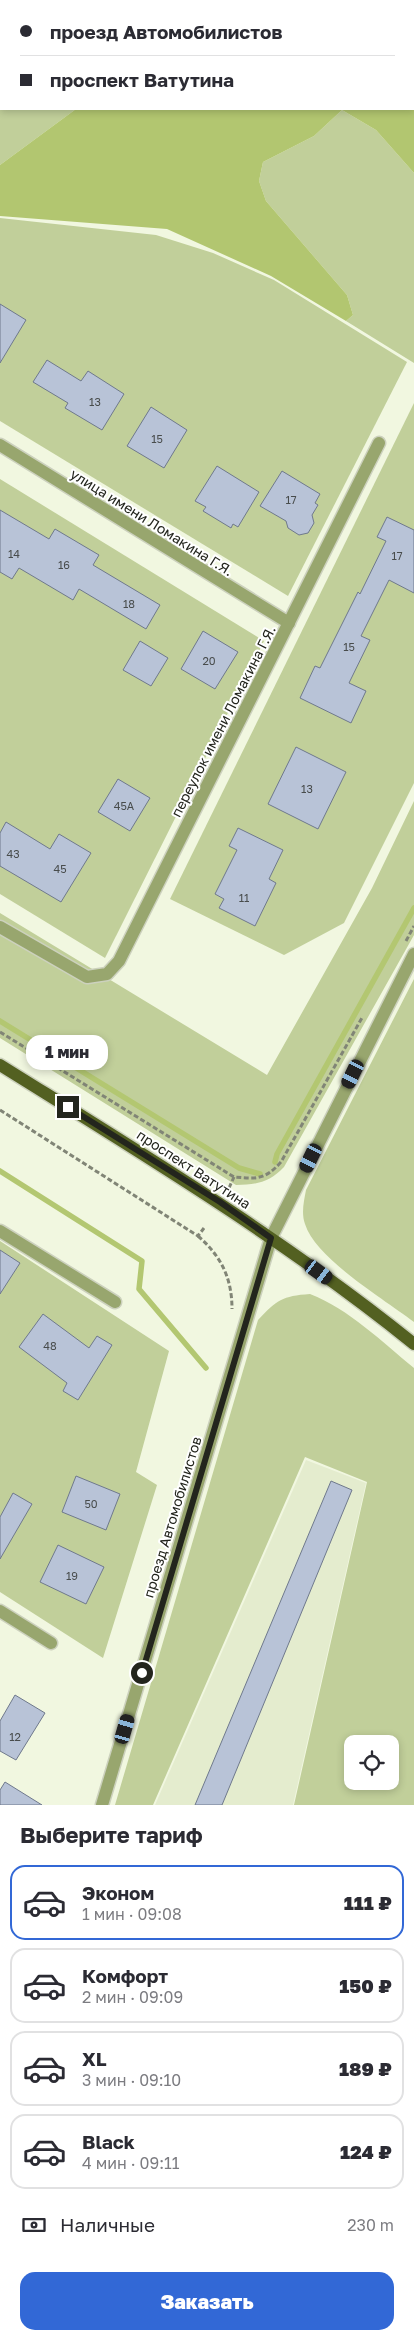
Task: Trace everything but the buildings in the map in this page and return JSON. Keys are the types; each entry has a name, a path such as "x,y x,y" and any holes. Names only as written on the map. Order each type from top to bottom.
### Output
{"main road":[{"name":"проспект Ватутина","path":"0,1065 220,1202 414,1344"}],"street":[{"name":"переулок имени Ломакина Г.Я.","path":"0,927 70,969 87,977 107,974 119,961 379,443"},
{"name":"улица имени Ломакина Г.Я.","path":"0,445 289,624"},
{"name":"проезд Автомобилистов","path":"102,1805 271,1238 414,954"},
{"path":"0,1231 115,1302"},
{"path":"0,1611 51,1643"}],"path":[{"path":"405,942 414,926"},
{"path":"0,1032 234,1178 264,1177 281,1162 366,1010"},
{"path":"0,1110 198,1236 204,1228"},
{"path":"229,1188 234,1178"}],"shaded area":[{"path":"306,1460 366,1483 293,1805 155,1805"}],"green space":[{"path":"0,110 75,110 0,165"},
{"path":"75,110 342,110 314,136 263,162 259,181 266,201 347,295 353,315 346,321 271,276 167,229 0,216 0,165"},
{"path":"342,110 376,130 414,173 414,363 346,321 353,315 347,295 266,201 259,181 263,162 314,136"},
{"path":"342,110 414,110 414,173 376,130"},
{"path":"0,218 156,235 213,253 274,280 407,362 288,596 0,421"},
{"path":"414,403 414,783 344,923 284,955 170,899"},
{"path":"0,479 264,641 105,958 0,894"},
{"path":"414,801 414,935 284,1167 268,1179 262,1182 236,1185 0,1038 0,913 267,1075 372,888"},
{"path":"414,979 414,1322 352,1278 322,1251 305,1224 303,1211 306,1190"},
{"path":"0,1241 169,1351 136,1472 157,1485 103,1658 0,1592"},
{"path":"310,1294 338,1308 365,1327 414,1368 414,1805 294,1805 367,1482 305,1457 153,1805 115,1805 258,1320 275,1304 293,1296"}],"waterway":[{"path":"275,1162 277,1154 414,908"},
{"path":"0,1021 239,1168 260,1174"},
{"path":"0,1171 142,1261 139,1289 206,1368"}],"route":[{"path":"68,1107 220,1202 271,1238 142,1673"}]}
